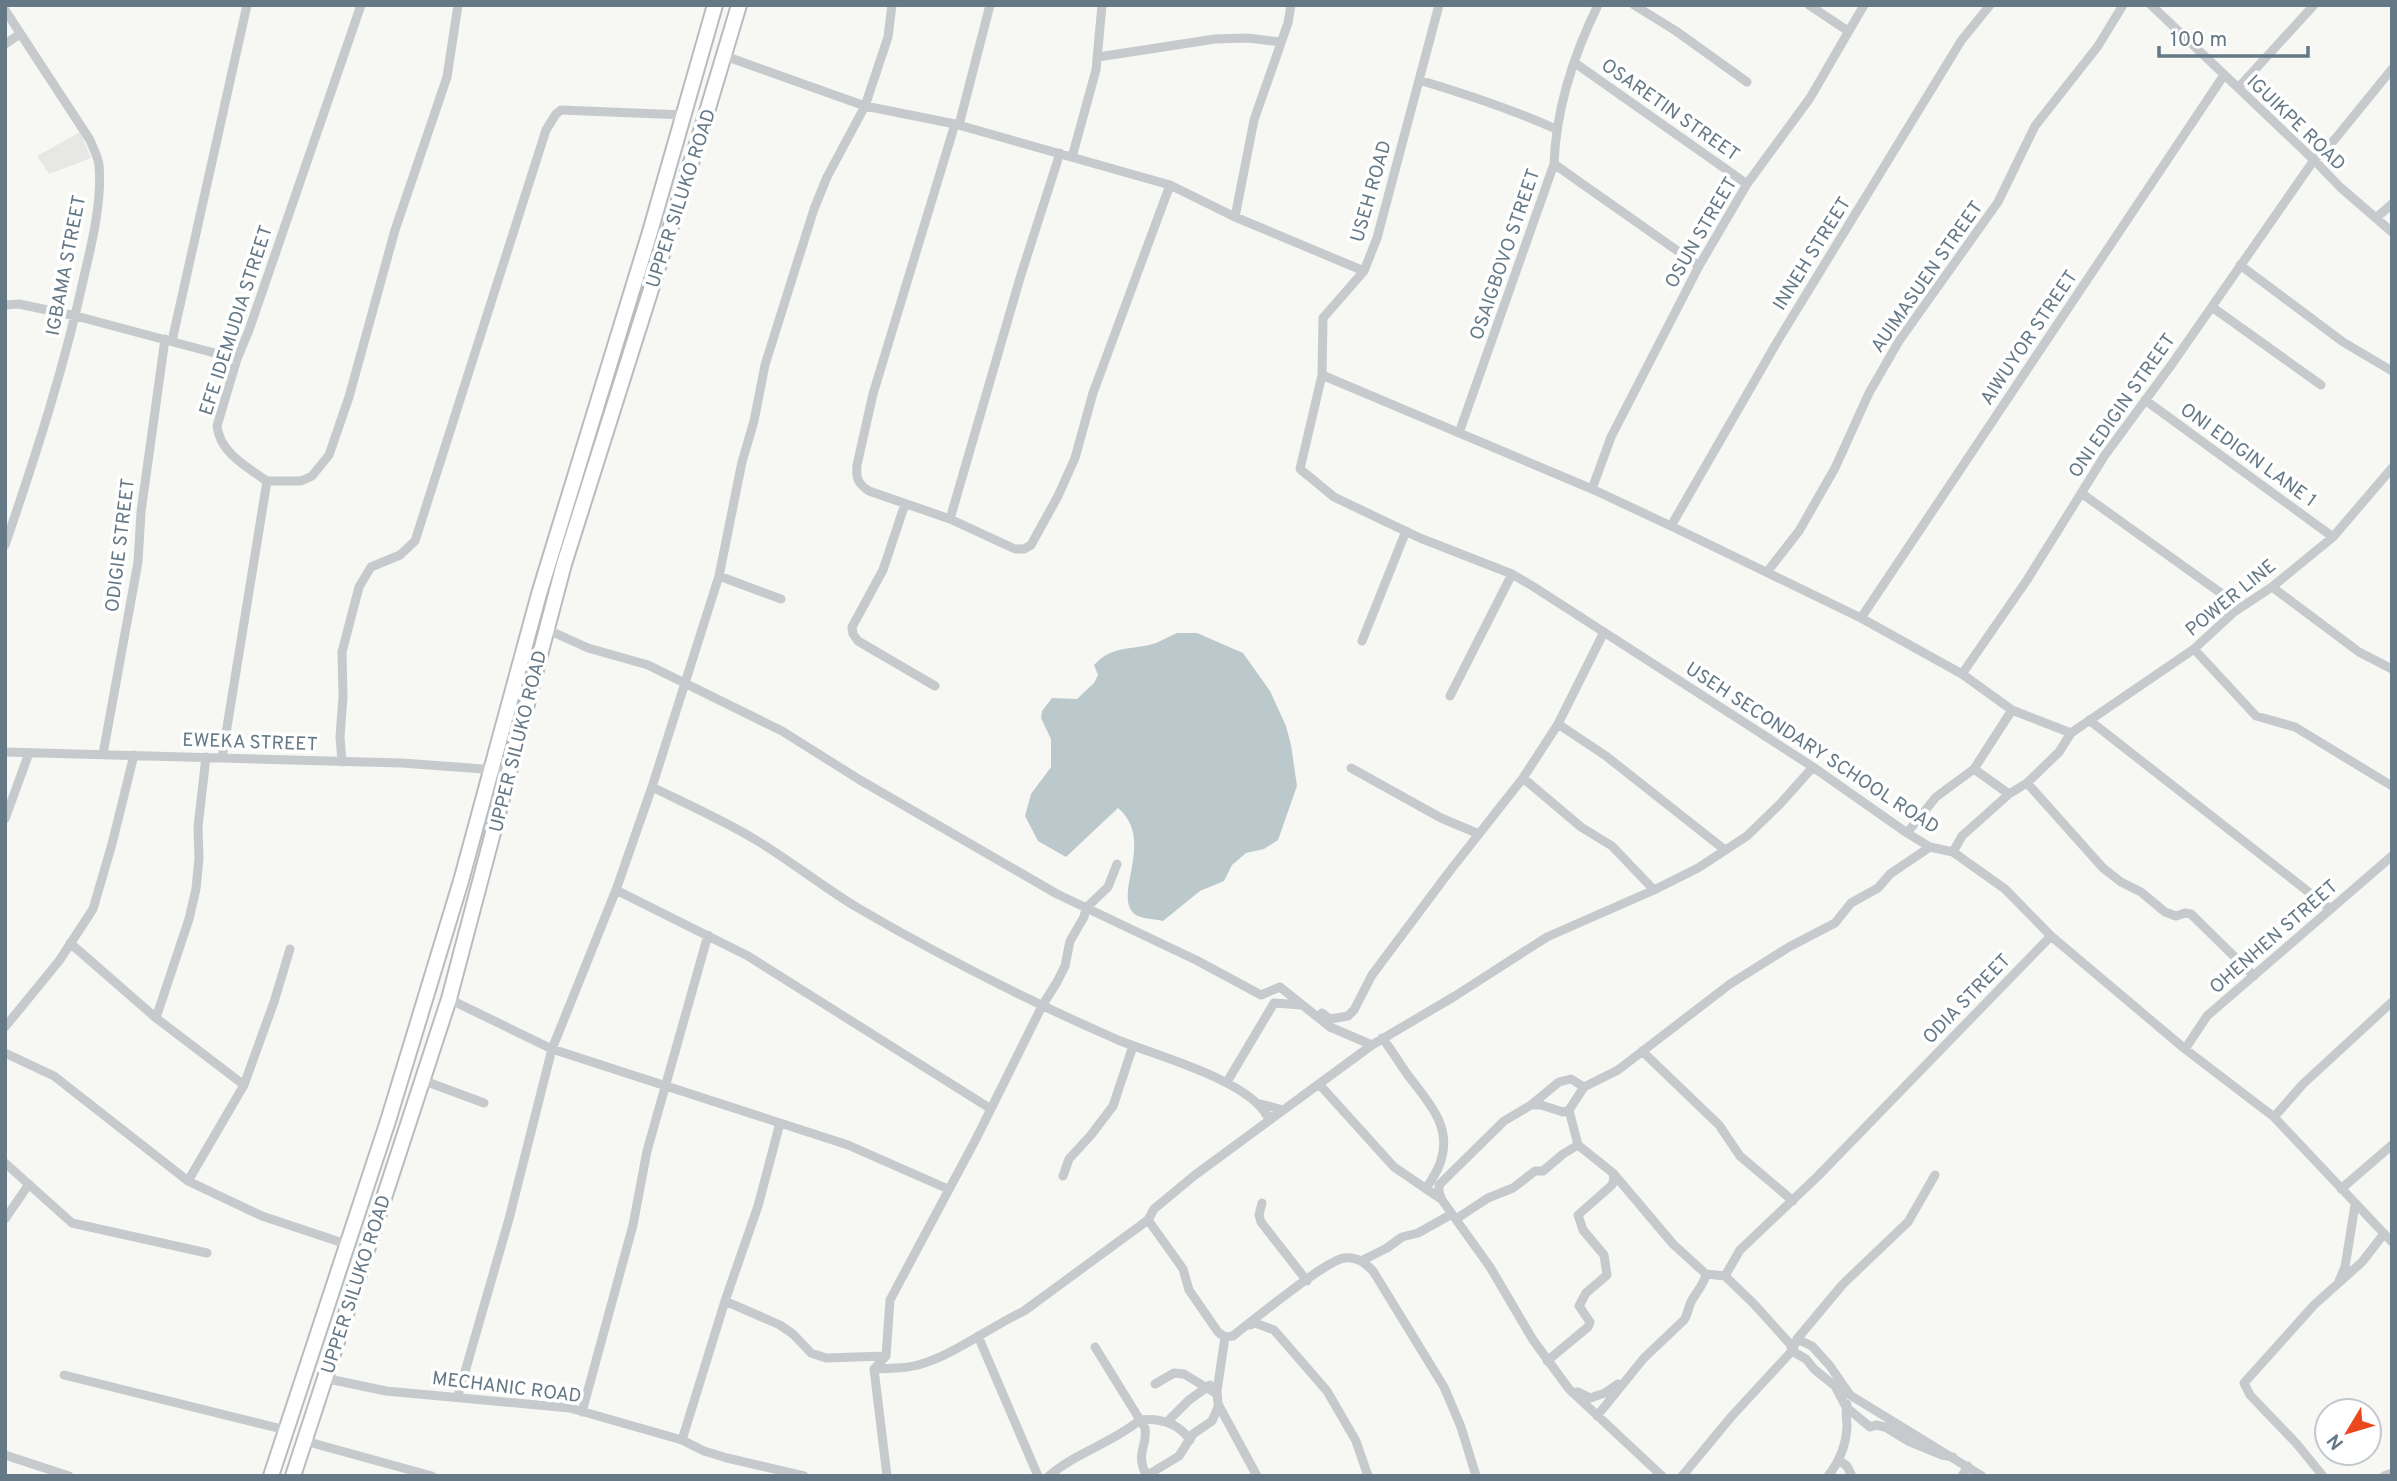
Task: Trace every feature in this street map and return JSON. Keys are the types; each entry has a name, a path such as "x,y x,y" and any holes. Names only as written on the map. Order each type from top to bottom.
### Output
{"main road":[{"name":"UPPER SILUKO ROAD","path":"271,1476 388,1121 493,769 540,594 715,5"},
{"name":"UPPER SILUKO ROAD","path":"293,1476 449,999 583,502 739,5"}],"street":[{"name":"ODIGIE STREET","path":"103,754 138,562 141,512 169,340 247,5"},
{"name":"EFE IDEMUDIA STREET","path":"267,481 229,452 219,438 217,426 237,359 361,5"},
{"path":"222,758 245,630 267,481 301,481 312,476 329,455 349,397 395,230 447,77 458,5"},
{"path":"458,1396 509,1219 552,1049 616,890 719,576 765,365 814,209 827,177 865,106 888,37 892,5"},
{"path":"990,5 957,125 873,394 857,465 856,477 859,484 869,491 950,519 1015,549 1024,549 1031,545 1075,458 1093,393 1170,186"},
{"path":"1072,157 1098,57 1102,5"},
{"path":"1235,217 1254,120 1281,43 1291,5"},
{"name":"USEH ROAD","path":"1322,375 1324,318 1364,271 1377,238 1438,5"},
{"name":"OSAIGBOVO STREET","path":"1459,433 1554,164 1556,130 1570,72 1598,5"},
{"path":"1634,5 1746,82"},
{"path":"1809,5 1849,31"},
{"name":"OSUN STREET","path":"1592,489 1611,437 1699,266 1747,184 1810,98 1864,5"},
{"name":"INNEH STREET","path":"1671,526 1777,342 1961,41 1990,5"},
{"name":"AUIMASUEN STREET","path":"1767,572 1799,531 1835,468 1869,393 1899,341 1998,202 2035,126 2098,46 2123,5"},
{"path":"2238,88 2314,5"},
{"name":"IGUIKPE ROAD","path":"2153,6 2340,187 2392,232"},
{"name":"IGBAMA STREET","path":"5,10 90,140 99,163 99,188 90,250 76,316 35,457 5,545"},
{"path":"5,44 20,34"},
{"path":"1098,57 1215,39 1248,38 1281,43"},
{"path":"724,56 865,106 957,125 1170,186 1235,217 1364,271"},
{"name":"OSARETIN STREET","path":"1575,63 1747,184"},
{"name":"ONI EDIGIN STREET","path":"1962,674 2027,580 2105,454 2314,160 2335,139 2392,69"},
{"name":"AIWUYOR STREET","path":"1861,618 2224,75"},
{"path":"1419,80 1511,109 1556,130"},
{"path":"342,762 342,652 359,587 371,567 400,555 415,541 546,130 556,114 568,109 684,115"},
{"path":"950,519 1020,278 1060,153"},
{"path":"1554,164 1699,266"},
{"path":"2376,218 2392,204"},
{"path":"2241,265 2343,342 2392,371"},
{"path":"5,305 19,304 76,316 237,359"},
{"path":"2211,307 2320,385"},
{"path":"1322,375 1592,489 1671,526 1861,618 1962,674 2012,710 2071,733"},
{"name":"USEH SECONDARY SCHOOL ROAD","path":"1322,375 1300,469 1334,497 1406,531 1512,574 1813,767 1907,833 1930,847 1953,852 2005,889 2051,936 2185,1049 2274,1117 2392,1242"},
{"name":"ONI EDIGIN LANE 1","path":"2145,400 2333,537"},
{"name":"POWER LINE","path":"1953,852 1962,836 2009,794 2027,783 2059,752 2071,733 2194,649 2234,612 2272,587 2333,537 2392,468"},
{"path":"2081,494 2225,596 2234,612"},
{"path":"905,504 883,570 852,627 853,634 858,641 935,686"},
{"path":"1363,641 1406,531"},
{"path":"1450,696 1512,574"},
{"path":"719,576 781,599"},
{"path":"2272,587 2359,652 2392,669"},
{"path":"547,629 588,648 648,665 685,682 782,731 860,780 1057,894 1196,960 1261,995 1280,987 1330,1027 1372,1045"},
{"path":"1227,1082 1274,1003 1301,1004 1329,1019 1348,1016 1354,1010 1372,975 1523,778 1558,724 1604,632"},
{"path":"2194,649 2256,716 2295,727 2392,786"},
{"path":"1907,833 1937,797 1974,769 2012,710"},
{"path":"2090,720 2329,908"},
{"path":"1558,724 1606,756 1725,850"},
{"name":"EWEKA STREET","path":"5,752 493,769"},
{"path":"5,819 29,753"},
{"path":"5,1027 29,1000 93,909 113,844 134,755"},
{"path":"156,1018 186,931 196,889 198,827 206,757"},
{"path":"874,1369 915,1366 950,1354 1024,1311 1148,1220 1154,1209 1169,1196 1382,1038 1466,989 1546,937 1654,890 1698,867 1746,836 1780,804 1813,767"},
{"path":"1351,768 1441,818 1479,834"},
{"path":"493,769 511,771"},
{"path":"1974,769 2009,794"},
{"path":"1523,778 1581,828 1612,846 1654,890"},
{"path":"2027,783 2103,868 2121,882 2141,892 2165,912 2176,916 2191,914 2254,976"},
{"path":"652,786 756,840 867,913 1042,1006 1133,1046 1227,1082 1261,1104 1283,1110"},
{"path":"1531,1105 1541,1105 1563,1112 1569,1110 1584,1087 1618,1070 1730,984 1789,947 1835,923 1850,904 1878,888 1890,874 1930,847"},
{"name":"OHENHEN STREET","path":"2185,1049 2207,1016 2392,856"},
{"path":"887,1476 874,1369 886,1356 890,1300 1065,966 1070,941 1084,917 1086,908 1108,887 1117,864"},
{"path":"616,890 748,956 991,1109"},
{"path":"582,1412 633,1225 647,1151 708,935"},
{"name":"ODIA STREET","path":"1725,1276 1740,1250 1806,1188 2051,936"},
{"path":"70,943 156,1018 244,1085"},
{"path":"188,1181 244,1085 290,949"},
{"path":"449,999 552,1049 849,1145 948,1189"},
{"path":"2274,1117 2303,1084 2392,1002"},
{"path":"1382,1038 1441,1120 1444,1144 1441,1162 1426,1189"},
{"path":"1063,1176 1069,1158 1091,1135 1112,1106 1133,1046"},
{"path":"1642,1051 1719,1125 1740,1156 1793,1200"},
{"path":"5,1053 54,1076 188,1181 262,1216 346,1244"},
{"path":"1584,1087 1571,1079 1559,1082 1531,1105 1504,1121 1445,1178 1439,1185 1439,1192 1490,1267 1547,1361 1573,1393 1662,1476"},
{"path":"422,1080 484,1103"},
{"path":"1319,1084 1363,1132 1378,1153 1443,1200"},
{"path":"1261,1104 1267,1115 1273,1117"},
{"path":"1569,1110 1578,1144 1613,1173 1673,1244 1706,1274 1725,1276 1754,1304 1790,1344 1792,1351 1806,1359 1835,1386 1846,1406 1870,1427 1885,1427 1908,1441 1953,1457"},
{"path":"682,1440 758,1206 779,1123"},
{"path":"1362,1261 1402,1237 1419,1233 1513,1188 1535,1171 1543,1171 1578,1144"},
{"path":"2341,1189 2392,1145"},
{"path":"5,1163 72,1223 207,1253"},
{"path":"1547,1361 1588,1326 1590,1322 1579,1306 1586,1293 1607,1275 1604,1255 1583,1230 1578,1215 1612,1185 1613,1173"},
{"path":"1682,1476 1731,1417 1792,1351 1797,1339 1843,1284 1908,1222 1935,1175"},
{"path":"1769,1181 1797,1190 1806,1188"},
{"path":"5,1219 29,1184"},
{"path":"1262,1203 1259,1215 1261,1222 1307,1281"},
{"path":"2338,1284 2345,1267 2356,1205"},
{"path":"1148,1220 1183,1269 1195,1300 1217,1332 1225,1337 1233,1336 1334,1261 1354,1258 1362,1261 1373,1271 1444,1387 1461,1427 1476,1476"},
{"path":"2323,1476 2297,1443 2250,1395 2244,1383 2314,1305 2362,1262 2383,1235"},
{"path":"1597,1416 1653,1348 1684,1320 1689,1304 1706,1274"},
{"path":"725,1301 780,1325 811,1353 826,1358 886,1356"},
{"path":"1248,1325 1255,1323 1274,1329 1306,1364 1341,1412 1356,1441 1367,1476"},
{"path":"978,1336 1038,1476"},
{"path":"1225,1337 1217,1394 1219,1405 1256,1476"},
{"path":"1797,1339 1812,1346 1850,1395 1982,1476"},
{"path":"1095,1347 1142,1420 1146,1436 1140,1455 1146,1476 1179,1456 1200,1428 1212,1421 1219,1405"},
{"path":"1155,1384 1174,1373 1184,1374 1217,1394"},
{"path":"64,1375 286,1430"},
{"name":"MECHANIC ROAD","path":"324,1378 386,1391 570,1408 682,1440 727,1458 804,1476"},
{"path":"1167,1422 1206,1387 1219,1380"},
{"path":"1573,1393 1578,1392 1590,1398 1597,1397 1626,1380"},
{"path":"1828,1476 1840,1461 1847,1428 1846,1406 1850,1395"},
{"path":"1049,1476 1075,1457 1142,1420 1167,1422 1184,1432 1190,1440"},
{"path":"305,1441 432,1476"},
{"path":"5,1455 69,1476"},
{"path":"1840,1461 1847,1466 1852,1476"},
{"path":"1962,1476 1968,1466"},
{"path":"2384,1476 2392,1473"}],"shaded area":[{"path":"80,132 91,158 49,174 37,156"},
{"path":"1177,633 1197,633 1243,653 1270,691 1286,726 1297,786 1278,840 1264,849 1246,853 1232,865 1224,881 1200,891 1163,921 1136,915 1129,907 1134,836 1129,821 1118,808 1066,857 1038,841 1025,816 1031,794 1051,767 1051,739 1041,718 1042,711 1052,698 1077,699 1094,683 1098,675 1094,665 1101,658 1123,649 1156,643"}]}
